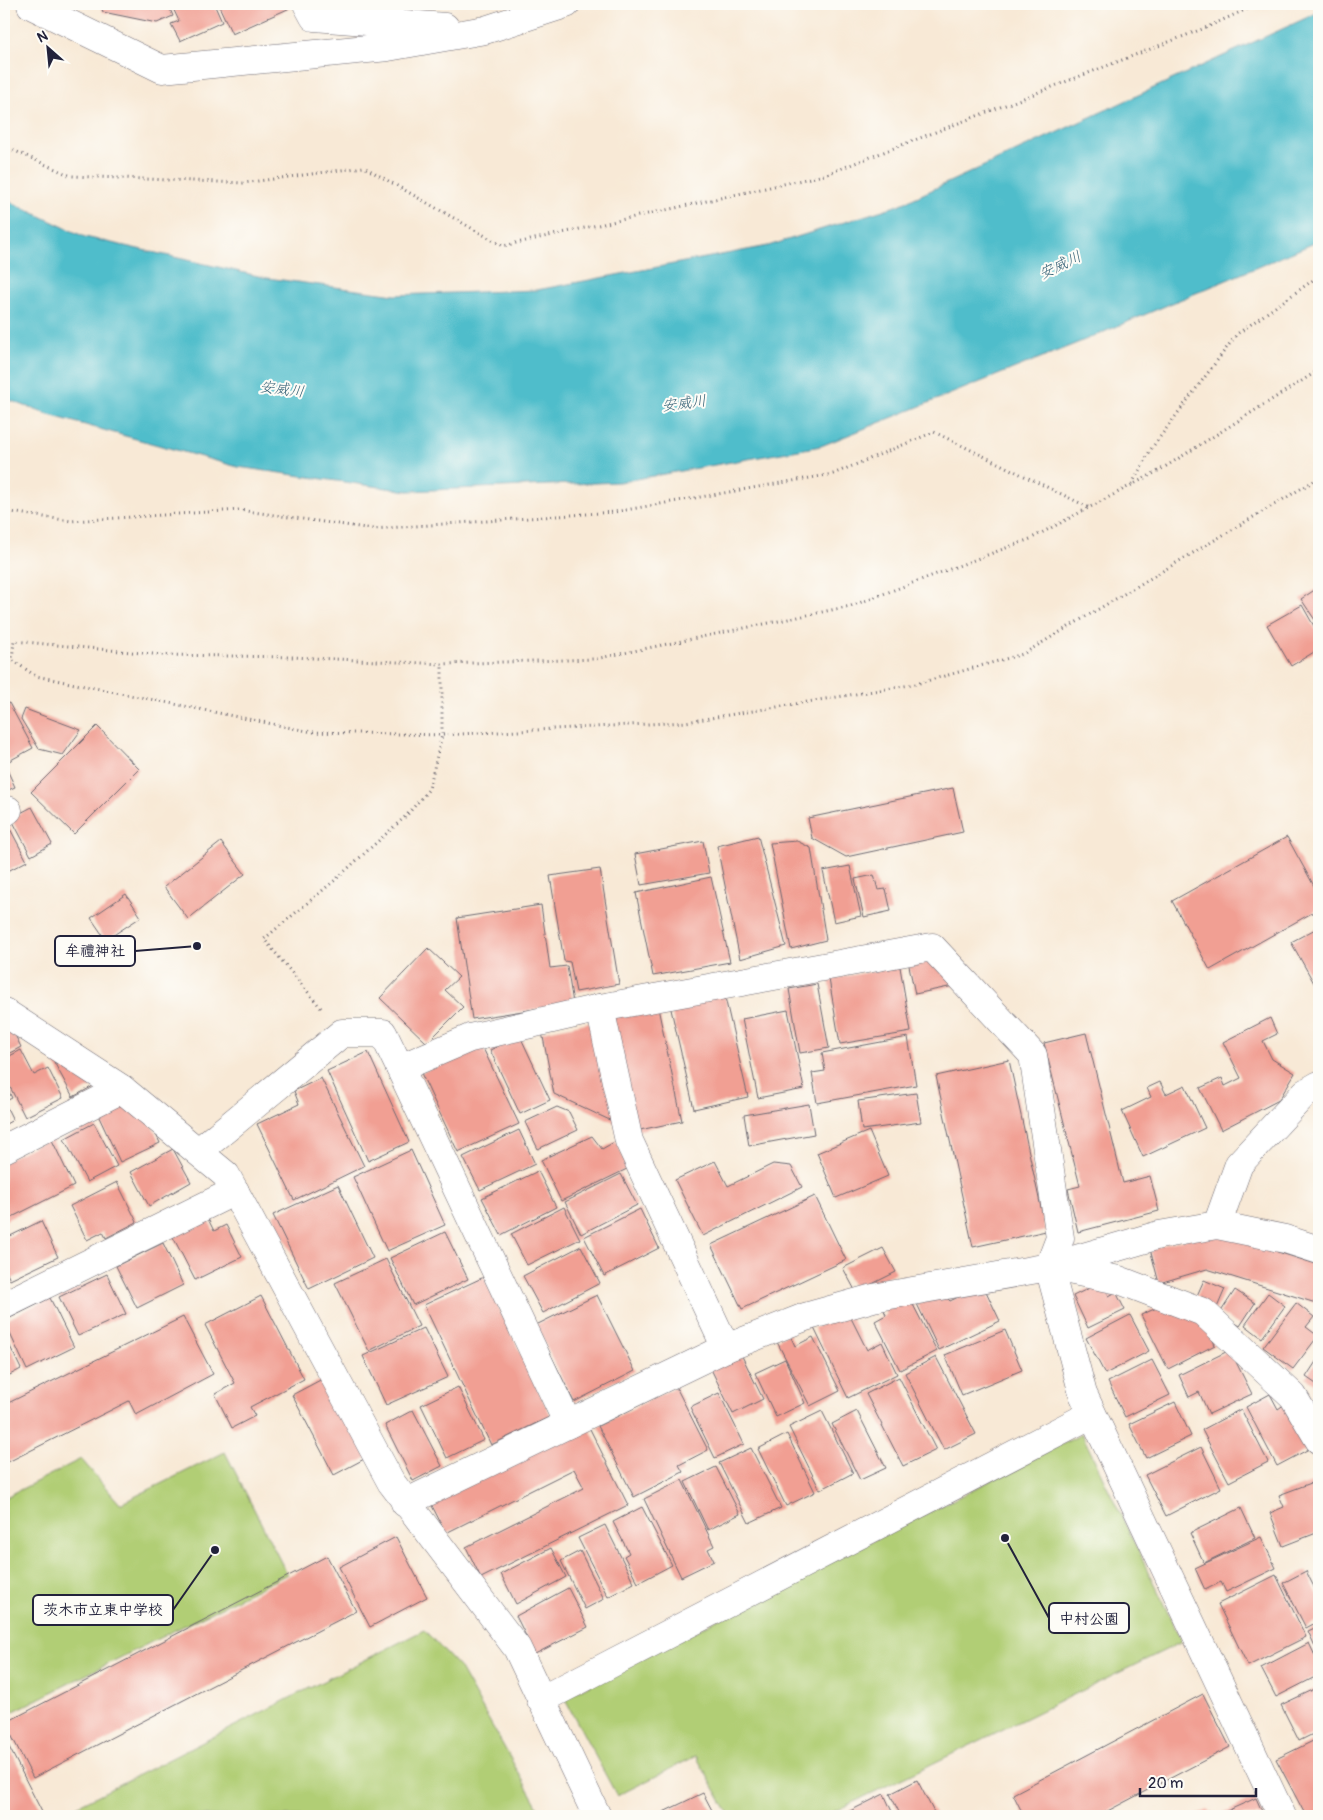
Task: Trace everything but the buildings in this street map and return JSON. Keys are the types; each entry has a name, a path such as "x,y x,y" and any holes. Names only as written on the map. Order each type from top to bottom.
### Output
{"street":[{"path":"34,4 31,5 162,69 388,47 485,30 566,4"},
{"path":"307,4 314,17 485,30"},
{"path":"400,1068 470,1038 600,1008 932,947 1033,1055 1060,1238 1049,1267 1083,1394 1282,1816"},
{"path":"600,1008 629,1141 726,1348"},
{"path":"4,1012 122,1089 226,1175 391,1482 516,1648 597,1816"},
{"path":"199,1151 342,1033 383,1032 568,1424"},
{"path":"1217,1225 1239,1164 1305,1093 1319,1085"},
{"path":"4,1149 122,1089"},
{"path":"4,1305 234,1191"},
{"path":"405,1503 726,1348 805,1316 873,1298 1049,1267 1159,1235 1217,1225 1285,1239 1319,1250"},
{"path":"1049,1267 1119,1280 1203,1312 1293,1396 1319,1440"},
{"path":"541,1700 1092,1414"}],"path":[{"path":"4,146 71,176 243,183 364,167 503,246 824,175 1204,28 1258,4"},
{"path":"1131,485 1151,449 1237,334 1319,276"},
{"path":"1319,370 1131,485 1030,539 851,606 595,659 442,664 292,657 163,655 14,642 12,660 36,676 312,732 442,735 686,722 916,684 1023,654 1319,478"},
{"path":"4,511 71,521 239,510 373,529 614,512 832,474 934,432 1089,507"},
{"path":"342,1033 264,939 334,881 407,815 429,789 442,735 442,664"}],"green space":[{"path":"1082,1434 1182,1642 825,1816 730,1816 696,1756 617,1796 564,1698"},
{"path":"225,1452 287,1574 4,1716 4,1498 81,1459 120,1504"},
{"path":"424,1630 459,1667 543,1816 74,1816 71,1809"}],"water":[{"name":"安威川","path":"1319,12 1319,241 1080,342 821,446 619,482 408,491 238,467 49,415 4,398 4,199 85,237 267,278 395,295 537,290 768,246 899,205"}],"place":[{"name":"牟禮神社","path":"197,946"},
{"name":"中村公園","path":"1005,1538"},
{"name":"茨木市立東中学校","path":"215,1550"}]}
